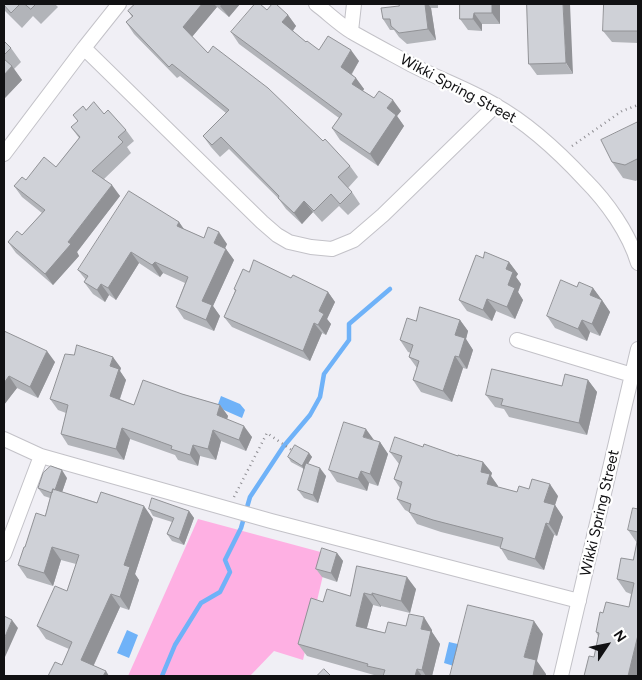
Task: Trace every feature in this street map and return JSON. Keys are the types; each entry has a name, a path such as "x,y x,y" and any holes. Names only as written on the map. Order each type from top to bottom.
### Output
{"street":[{"path":"4,154 119,4"},
{"name":"Wikki Spring Street","path":"316,4 350,31 413,65 496,105 529,127 561,154 600,195 619,224 635,253 638,263"},
{"path":"350,31 354,4"},
{"path":"84,48 262,222 277,235 289,242 311,247 332,249 354,240 383,215 496,105"},
{"path":"517,340 632,375"},
{"name":"Wikki Spring Street","path":"561,676 638,349"},
{"path":"4,439 41,456 224,508 579,600"},
{"path":"4,554 41,456"}],"path":[{"path":"561,154 622,111 638,104"},
{"path":"224,508 267,434 293,451"}],"shaded area":[{"path":"198,519 328,554 303,660 274,651 250,676 128,676"}],"water":[{"path":"221,396 240,404 245,410 242,418 217,407"},
{"path":"127,630 138,635 129,658 117,653"},
{"path":"449,642 462,645 457,667 444,663"}],"building":[{"path":"4,4 20,4 11,13"},
{"path":"25,4 36,4 31,9"},
{"path":"135,4 202,4 183,27 208,53 213,46 268,88 323,141 325,139 350,166 338,177 352,192 340,204 331,194 314,211 304,201 294,213 221,137 212,145 203,136 229,110 172,64 169,67 126,22 133,16 128,11"},
{"path":"255,4 260,4 267,10 272,4 276,4 288,15 282,22 319,50 328,36 351,50 341,67 356,78 352,84 374,98 379,91 393,100 387,108 396,115 370,154 332,128 342,114 231,32"},
{"path":"399,4 425,4 428,29 399,33 391,26 390,19 383,19 381,8 399,6"},
{"path":"460,4 492,4 492,13 474,13 473,19 460,19"},
{"path":"527,4 563,4 566,63 529,64"},
{"path":"604,4 638,4 638,31 603,31"},
{"path":"4,41 11,48 4,55"},
{"path":"4,59 12,66 4,75"},
{"path":"94,102 104,114 108,110 126,130 118,137 123,142 92,171 112,185 68,242 71,244 45,274 8,242 17,231 22,235 45,210 14,186 22,177 26,180 44,157 56,167 80,137 71,127 78,121 73,115 83,106 86,110"},
{"path":"638,122 638,162 637,159 625,165 612,162 601,140"},
{"path":"129,191 179,222 177,226 204,238 208,227 219,232 214,243 226,249 202,301 212,305 206,320 176,307 188,277 155,262 152,265 131,252 108,288 101,284 97,290 84,282 88,276 78,270"},
{"path":"485,252 509,262 506,269 513,272 508,285 515,288 507,307 487,299 483,310 459,300 476,255 483,258"},
{"path":"254,260 291,278 293,275 328,292 319,311 324,314 318,325 314,323 303,351 224,317 243,269 249,272"},
{"path":"561,280 577,287 579,282 593,288 590,295 602,300 592,324 582,320 578,329 547,316"},
{"path":"420,307 460,320 455,335 465,338 459,357 455,356 443,391 413,380 419,361 409,357 413,345 400,340 407,318 416,321"},
{"path":"4,331 47,351 30,387 9,376 4,383"},
{"path":"77,345 113,357 110,366 119,369 110,396 134,405 143,380 220,405 217,415 244,426 239,440 213,430 208,449 193,445 190,455 171,449 172,446 122,428 116,449 61,434 68,405 50,399 65,354 74,355"},
{"path":"492,369 562,386 565,374 588,380 579,423 501,405 503,399 486,395"},
{"path":"344,422 366,429 363,437 380,442 370,474 361,471 358,479 329,470"},
{"path":"395,437 423,447 424,444 458,456 483,462 481,472 490,474 487,484 517,492 519,486 529,489 532,479 550,484 544,502 555,505 549,524 546,523 535,559 500,548 503,538 409,512 411,504 397,499 402,482 394,479 402,456 390,452"},
{"path":"295,445 309,453 302,466 288,457"},
{"path":"306,463 320,468 313,495 298,490"},
{"path":"51,466 62,470 55,490 53,489 52,493 38,488 43,473"},
{"path":"53,489 97,503 101,492 144,506 124,565 130,567 120,597 111,594 81,660 106,671 103,676 48,676 55,662 62,665 72,642 37,626 55,586 67,591 79,555 52,547 44,573 18,565 36,513 45,516"},
{"path":"152,498 189,511 179,539 167,534 174,518 149,509"},
{"path":"633,508 638,509 638,532 628,530"},
{"path":"638,537 638,635 628,676 584,676 589,656 594,657 599,633 596,632 600,612 603,613 606,602 629,607 634,583 617,579 621,558 633,560"},
{"path":"322,548 337,553 331,573 316,569"},
{"path":"357,566 407,577 401,601 372,593 372,595 364,593 356,626 385,633 388,622 406,626 409,614 424,617 421,629 431,631 422,670 417,669 415,676 383,676 385,670 298,644 311,598 323,602 327,589 350,596"},
{"path":"468,605 534,621 524,657 536,660 533,676 450,676"},
{"path":"4,616 12,620 4,639"},
{"path":"324,669 331,676 317,676"}],"waterway":[{"path":"162,676 175,645 201,603 220,592 230,572 225,560 241,528 250,497 283,447 310,415 320,397 324,374 349,340 349,324 390,289"}]}
